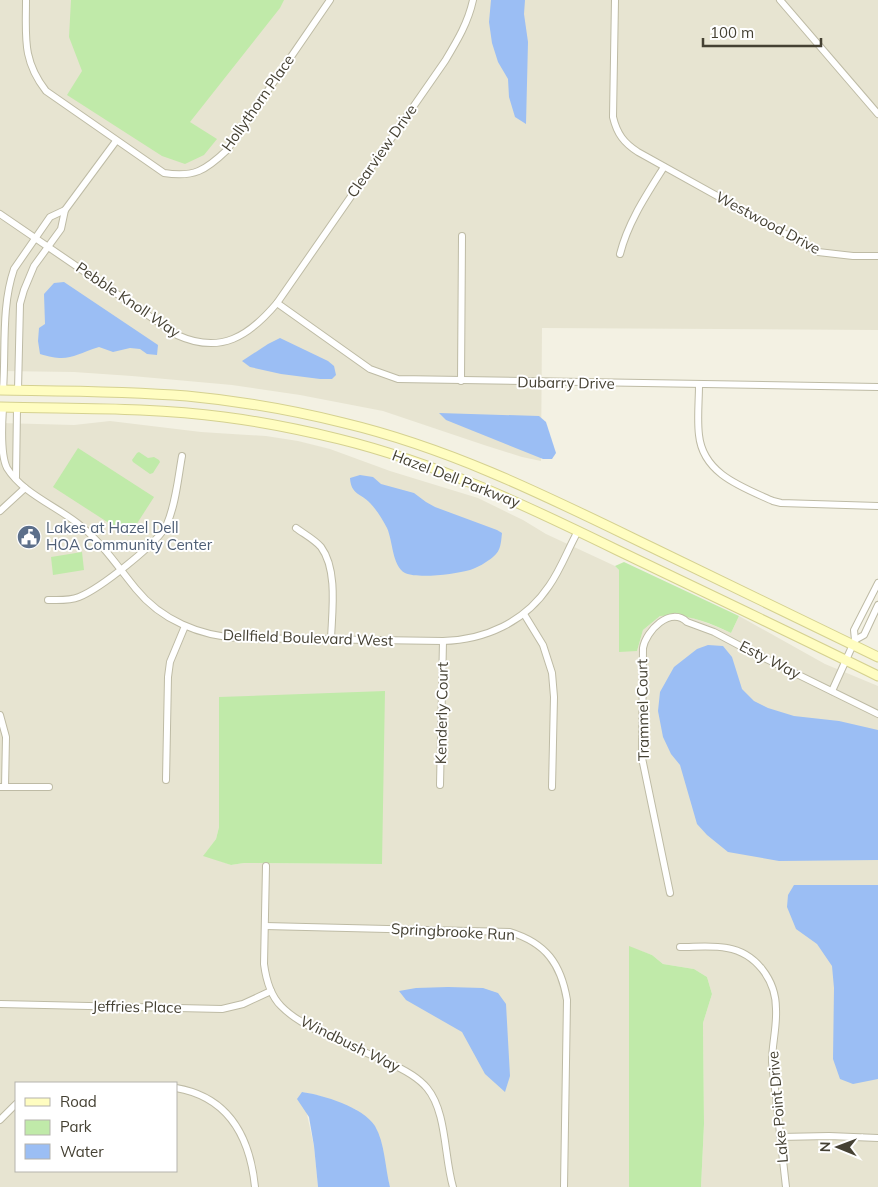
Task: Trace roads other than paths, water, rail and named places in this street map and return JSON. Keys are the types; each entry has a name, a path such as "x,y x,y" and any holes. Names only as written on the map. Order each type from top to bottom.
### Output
{"main road":[{"name":"Hazel Dell Parkway","path":"2,390 163,394 247,403 290,410 345,423 410,442 457,458 526,486 854,642 878,657"},
{"name":"Hazel Dell Parkway","path":"1,408 121,409 208,415 282,427 383,451 453,474 516,501 878,676"}],"street":[{"name":"Hollythorn Place","path":"26,0 27,55 36,78 54,98 164,173 178,175 192,174 207,167 227,150 330,0"},
{"name":"Clearview Drive","path":"281,296 445,61 463,32 470,15 473,0"},
{"name":"Westwood Drive","path":"615,0 613,110 615,125 623,141 628,146 818,252 853,256 878,256"},
{"path":"780,0 878,114"},
{"path":"18,390 20,304 24,290 34,266 61,229 65,210 116,140"},
{"path":"620,254 623,240 635,216 664,167"},
{"path":"2,390 6,308 14,269 50,217 65,210"},
{"name":"Pebble Knoll Way","path":"0,214 50,246 177,335 195,342 223,342 244,335 262,320 281,296"},
{"path":"461,381 462,236"},
{"name":"Dubarry Drive","path":"277,303 370,369 398,380 878,387"},
{"path":"699,384 699,433 701,447 711,466 723,476 766,498 781,503 878,506"},
{"name":"Dellfield Boulevard West","path":"1,408 3,457 8,469 25,488 82,528 109,554 146,600 172,619 208,634 230,638 443,641 481,636 502,628 524,614 538,601 549,587 578,531"},
{"path":"16,477 17,408"},
{"path":"48,600 71,599 80,596 150,547 165,529 172,508 182,456"},
{"path":"0,511 25,488"},
{"path":"296,528 318,545 325,555 330,568 332,582 331,639"},
{"path":"832,691 854,642 854,630 878,582"},
{"path":"854,642 864,635 878,605"},
{"path":"524,614 543,645 552,673 554,697 552,787"},
{"name":"Esty Way","path":"660,622 676,617 683,618 687,622 728,638 746,650 878,714"},
{"name":"Trammel Court","path":"660,622 647,634 643,648 642,748 649,793 670,893"},
{"path":"166,780 168,677 170,662 185,626"},
{"name":"Kenderly Court","path":"440,785 443,641"},
{"path":"0,715 6,737 3,787 49,788"},
{"name":"Windbush Way","path":"266,866 264,964 271,991 280,1005 298,1019 400,1068 417,1078 428,1089 435,1101 440,1116 453,1187"},
{"name":"Springbrooke Run","path":"265,926 510,932 531,940 543,949 560,972 566,1000 564,1187"},
{"name":"Lake Point Drive","path":"680,947 720,947 733,949 748,957 768,976 776,1000 772,1054 786,1187"},
{"name":"Jeffries Place","path":"0,1004 222,1009 243,1004 271,991"},
{"path":"178,1089 195,1093 208,1100 232,1119 242,1134 248,1148 255,1187"},
{"path":"0,1120 15,1105"},
{"path":"780,1136 878,1138"}],"water":[{"path":"491,0 525,0 524,14 528,42 526,124 515,117 509,97 508,79 498,62 492,43 489,22"},
{"path":"64,282 158,345 157,355 147,354 140,349 130,348 113,352 99,347 65,358 40,354 39,328 45,324 44,294 54,283"},
{"path":"280,338 328,361 334,366 336,375 332,379 320,379 281,374 250,367 242,361"},
{"path":"439,413 539,416 546,422 556,453 552,459 543,459 446,420"},
{"path":"360,475 373,477 381,484 414,493 435,507 497,530 502,533 498,552 482,565 463,572 428,576 405,573 398,565 387,528 375,508 352,488 350,478"},
{"path":"708,645 723,646 732,657 742,689 754,701 768,708 794,716 839,721 878,730 878,860 779,861 728,852 697,824 680,765 671,754 663,737 658,711 660,692 674,667 697,649"},
{"path":"794,885 878,885 878,1079 853,1084 840,1079 833,1059 834,988 832,966 817,944 796,929 787,907 788,895"},
{"path":"416,988 483,988 498,993 506,1004 510,1076 505,1092 485,1074 462,1032 406,1000 399,991"},
{"path":"302,1092 342,1103 369,1119 375,1126 381,1140 390,1187 318,1187 309,1117 297,1099"}],"place":[{"name":"Lakes at Hazel Dell HOA Community Center","path":"29,537"}]}
